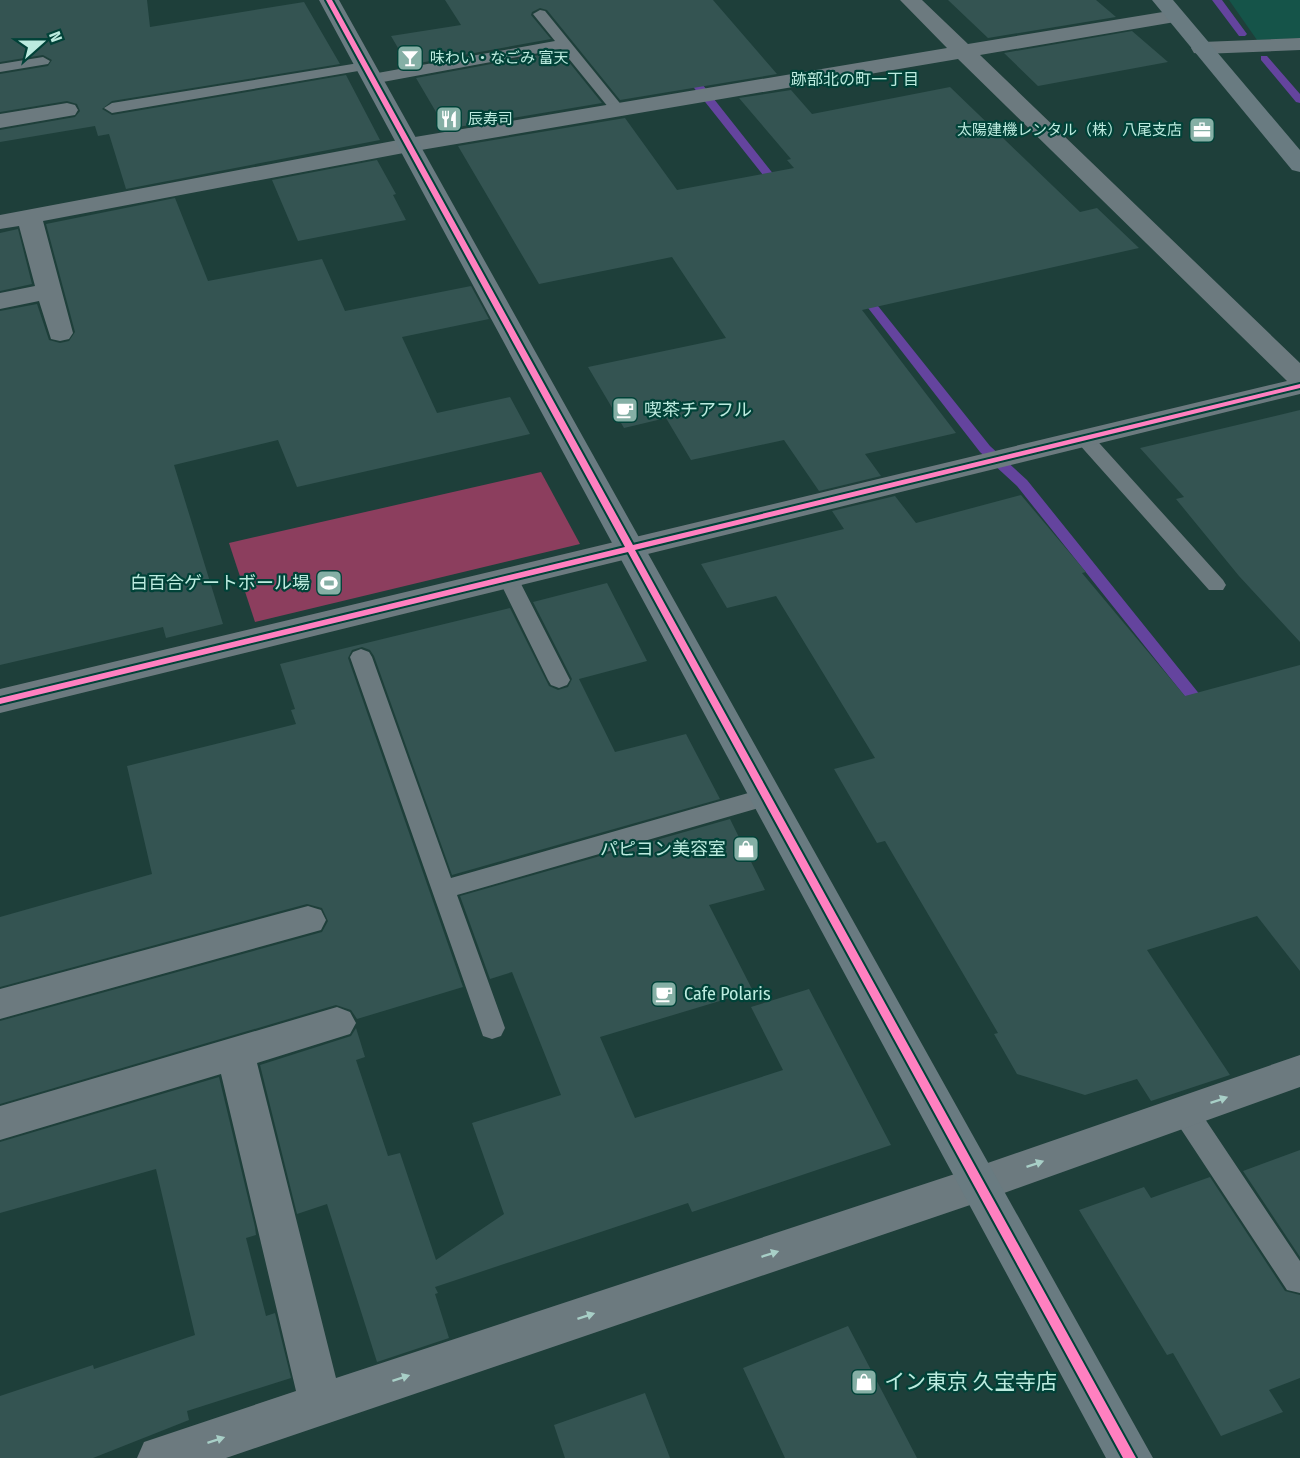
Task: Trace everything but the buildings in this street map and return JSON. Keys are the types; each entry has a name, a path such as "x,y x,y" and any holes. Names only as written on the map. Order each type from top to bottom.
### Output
{"street":[{"path":"329,0 1130,1458"},
{"path":"910,0 1300,378"},
{"path":"0,222 409,145 962,51 1169,8 1300,165"},
{"path":"1202,48 1300,44"},
{"path":"0,121 68,110"},
{"path":"29,216 60,333"},
{"path":"0,301 50,291"},
{"path":"0,701 1300,386"},
{"path":"0,1004 308,920"},
{"path":"0,1123 337,1023"},
{"path":"234,1053 321,1404"},
{"path":"160,1458 979,1184 1300,1071"}],"lane":[{"path":"540,14 618,110"},
{"path":"112,108 565,44"},
{"path":"0,68 43,61"},
{"path":"1084,438 1216,585"},
{"path":"508,578 559,680"},
{"path":"361,657 492,1028"},
{"path":"442,890 766,797"},
{"path":"1185,1112 1297,1281"}],"shaded area":[{"path":"1229,0 1300,0 1300,38 1257,40"},
{"name":"白百合ゲートボール場","path":"541,472 580,544 255,622 229,543"}],"waterway":[{"path":"1217,0 1242,34"},
{"path":"1264,58 1300,100"},
{"path":"687,72 778,187"},
{"path":"862,293 985,449 1022,483 1204,710"}],"cycle path":[{"path":"329,0 1130,1458"},
{"path":"0,701 1300,386"}],"place":[{"name":"味わい・なごみ 富天","path":"410,58"},
{"name":"辰寿司","path":"449,119"},
{"name":"太陽建機レンタル（株）八尾支店","path":"1202,130"},
{"name":"喫茶チアフル","path":"625,410"},
{"name":"白百合ゲートボール場","path":"329,583"},
{"name":"パピヨン美容室","path":"746,849"},
{"name":"Cafe Polaris","path":"664,994"},
{"name":"イン東京 久宝寺店","path":"864,1382"}],"district":[{"name":"跡部北の町一丁目","path":"855,79"}]}
